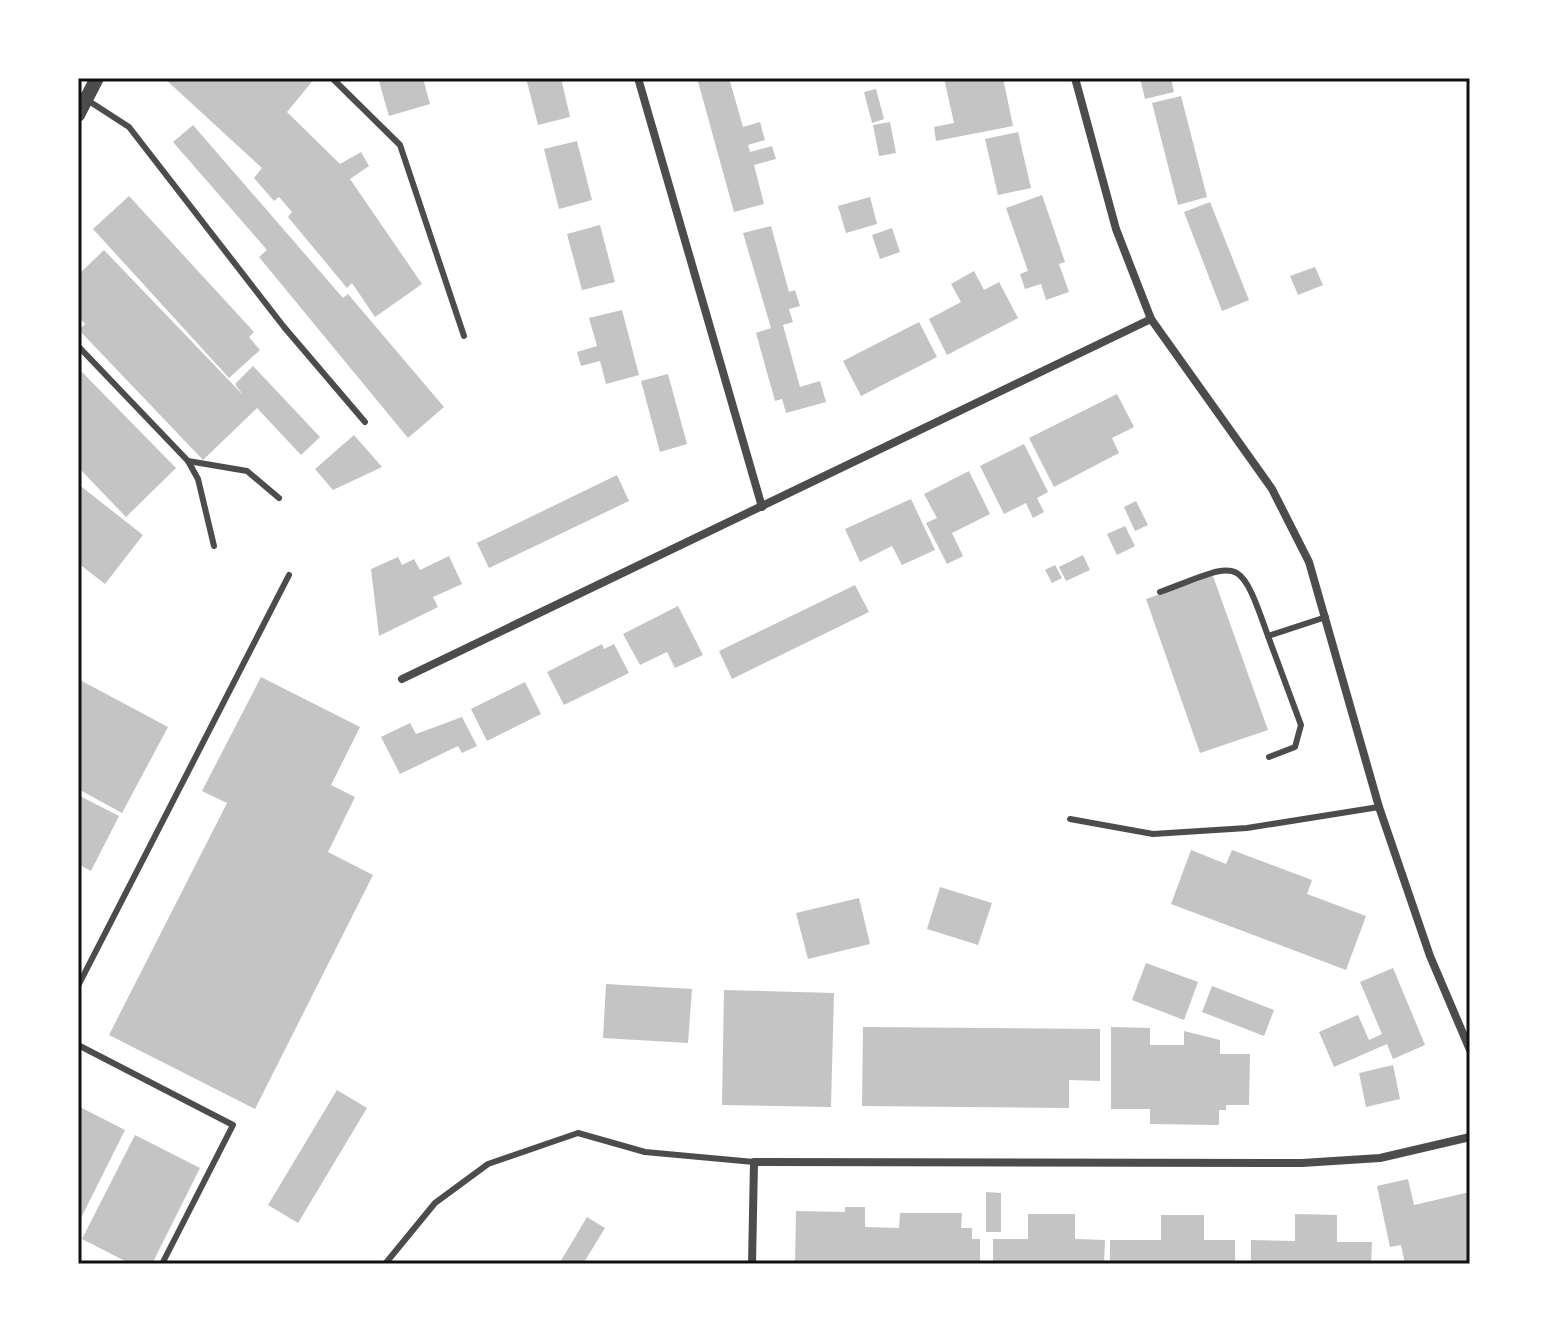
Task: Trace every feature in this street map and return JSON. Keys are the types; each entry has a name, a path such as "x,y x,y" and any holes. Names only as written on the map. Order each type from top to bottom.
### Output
{"street":[{"path":"78,115 82,96 97,78"},
{"path":"638,78 762,507"},
{"path":"1075,78 1116,229 1151,319 1272,489 1309,562 1379,807 1430,956 1470,1050"},
{"path":"402,679 1151,319"},
{"path":"752,1264 754,1162 1302,1163 1380,1158 1470,1137"}],"lane":[{"path":"332,78 400,145 464,336"},
{"path":"82,96 129,127 284,327 365,422"},
{"path":"78,346 188,461 198,479 214,546"},
{"path":"188,461 247,471 279,498"},
{"path":"1160,592 1222,569 1233,570 1250,585 1301,725 1295,747 1269,757"},
{"path":"78,986 289,575"},
{"path":"1268,636 1326,617"},
{"path":"1070,819 1153,834 1247,828 1379,807"},
{"path":"78,1045 233,1125 162,1264"},
{"path":"385,1264 435,1203 488,1164 578,1133 645,1152 754,1162"}],"building":[{"path":"164,78 315,78 287,112 340,164 361,152 369,166 350,179 422,284 375,317 352,283 347,288 288,217 292,212 279,197 274,201 254,178 262,168"},
{"path":"378,78 423,78 430,104 389,116"},
{"path":"526,78 561,78 570,117 538,125"},
{"path":"697,78 729,78 743,127 760,122 765,140 748,145 750,152 772,146 776,159 754,165 764,204 734,212"},
{"path":"944,78 1003,78 1013,126 936,141 934,127 954,123"},
{"path":"1140,78 1171,78 1174,92 1145,99"},
{"path":"876,89 884,119 872,123 864,92"},
{"path":"1181,96 1207,197 1178,205 1152,103"},
{"path":"890,122 896,153 879,156 873,125"},
{"path":"193,125 343,298 348,294 444,407 408,438 259,257 267,250 173,142"},
{"path":"1018,132 1031,188 998,195 985,139"},
{"path":"577,141 592,200 559,209 544,149"},
{"path":"1042,195 1065,262 1059,264 1069,292 1046,300 1041,284 1025,289 1020,274 1028,271 1006,208"},
{"path":"129,196 254,332 249,337 260,350 229,378 93,229"},
{"path":"870,197 877,224 846,233 838,206"},
{"path":"1210,202 1249,300 1222,311 1184,212"},
{"path":"600,225 615,282 582,290 567,234"},
{"path":"771,226 789,292 795,290 800,306 789,309 793,322 783,325 800,387 820,381 826,402 786,413 782,399 775,401 756,333 771,328 743,233"},
{"path":"892,228 900,252 880,259 872,235"},
{"path":"104,250 243,395 235,384 253,366 320,437 301,455 257,408 203,460 79,330 85,324 78,316 78,275"},
{"path":"1315,267 1323,285 1298,295 1290,276"},
{"path":"974,271 984,290 999,282 1018,318 947,355 929,319 961,302 951,284"},
{"path":"622,310 639,375 606,384 600,361 581,366 577,352 597,346 589,318"},
{"path":"919,322 937,357 861,396 843,361"},
{"path":"78,368 176,468 126,517 78,467"},
{"path":"668,374 687,444 660,452 641,381"},
{"path":"1117,394 1134,427 1112,438 1119,453 1054,487 1029,438"},
{"path":"354,435 382,467 333,490 315,469"},
{"path":"1024,444 1048,492 1037,498 1044,512 1033,518 1026,503 1004,514 980,466"},
{"path":"969,471 990,514 952,533 963,556 947,564 926,523 937,518 924,494"},
{"path":"617,475 629,501 489,568 477,543"},
{"path":"78,484 143,535 105,584 78,563"},
{"path":"911,499 935,550 902,565 892,546 860,562 845,529"},
{"path":"1136,501 1148,525 1135,531 1124,507"},
{"path":"1125,526 1135,546 1117,555 1107,534"},
{"path":"1083,555 1090,570 1066,581 1059,567"},
{"path":"449,556 462,584 433,597 438,607 379,636 371,569 398,557 402,565 414,559 420,570"},
{"path":"1055,565 1062,578 1052,583 1045,570"},
{"path":"1213,576 1268,730 1200,753 1146,599"},
{"path":"855,585 869,612 732,679 719,651"},
{"path":"678,606 703,655 675,668 667,652 640,665 623,634"},
{"path":"602,644 604,649 614,644 629,673 564,705 547,672"},
{"path":"261,677 360,727 331,785 355,797 328,852 373,875 255,1109 109,1035 227,803 202,791"},
{"path":"78,679 168,727 122,813 78,789"},
{"path":"525,682 541,714 487,741 471,709"},
{"path":"462,717 477,746 462,753 458,746 400,774 381,737 410,723 416,734"},
{"path":"78,795 119,816 91,871 78,864"},
{"path":"1191,850 1226,864 1232,850 1312,880 1307,894 1366,916 1346,970 1171,904"},
{"path":"940,887 992,903 978,945 927,929"},
{"path":"859,898 870,944 808,959 796,913"},
{"path":"1146,963 1198,982 1184,1020 1132,1000"},
{"path":"1393,968 1425,1045 1393,1059 1387,1044 1334,1067 1319,1032 1358,1015 1369,1040 1382,1034 1360,982"},
{"path":"606,984 692,989 688,1043 603,1038"},
{"path":"1212,986 1274,1010 1264,1036 1202,1012"},
{"path":"724,990 834,993 831,1107 722,1105"},
{"path":"863,1027 1100,1029 1100,1081 1069,1080 1069,1108 862,1106"},
{"path":"1111,1027 1150,1028 1150,1045 1184,1045 1184,1031 1220,1040 1220,1054 1250,1054 1249,1105 1226,1105 1226,1110 1219,1110 1219,1125 1150,1124 1150,1109 1111,1109"},
{"path":"1393,1065 1400,1099 1366,1107 1359,1073"},
{"path":"337,1090 367,1108 298,1223 268,1205"},
{"path":"78,1106 125,1130 78,1224"},
{"path":"135,1135 200,1168 152,1264 131,1264 82,1239"},
{"path":"1408,1179 1414,1205 1470,1192 1470,1264 1405,1264 1401,1245 1390,1247 1377,1186"},
{"path":"986,1192 1001,1193 1001,1232 986,1232"},
{"path":"845,1207 865,1207 865,1227 899,1228 900,1213 962,1213 961,1228 972,1228 972,1239 980,1239 980,1264 795,1264 796,1211 845,1212"},
{"path":"1028,1214 1075,1214 1075,1239 1105,1240 1104,1264 993,1264 993,1239 1028,1239"},
{"path":"1295,1214 1337,1215 1337,1242 1372,1242 1371,1264 1251,1264 1251,1240 1295,1241"},
{"path":"1161,1215 1204,1215 1204,1240 1235,1240 1235,1264 1110,1264 1110,1240 1161,1240"},
{"path":"587,1217 605,1228 583,1264 559,1264"}]}
